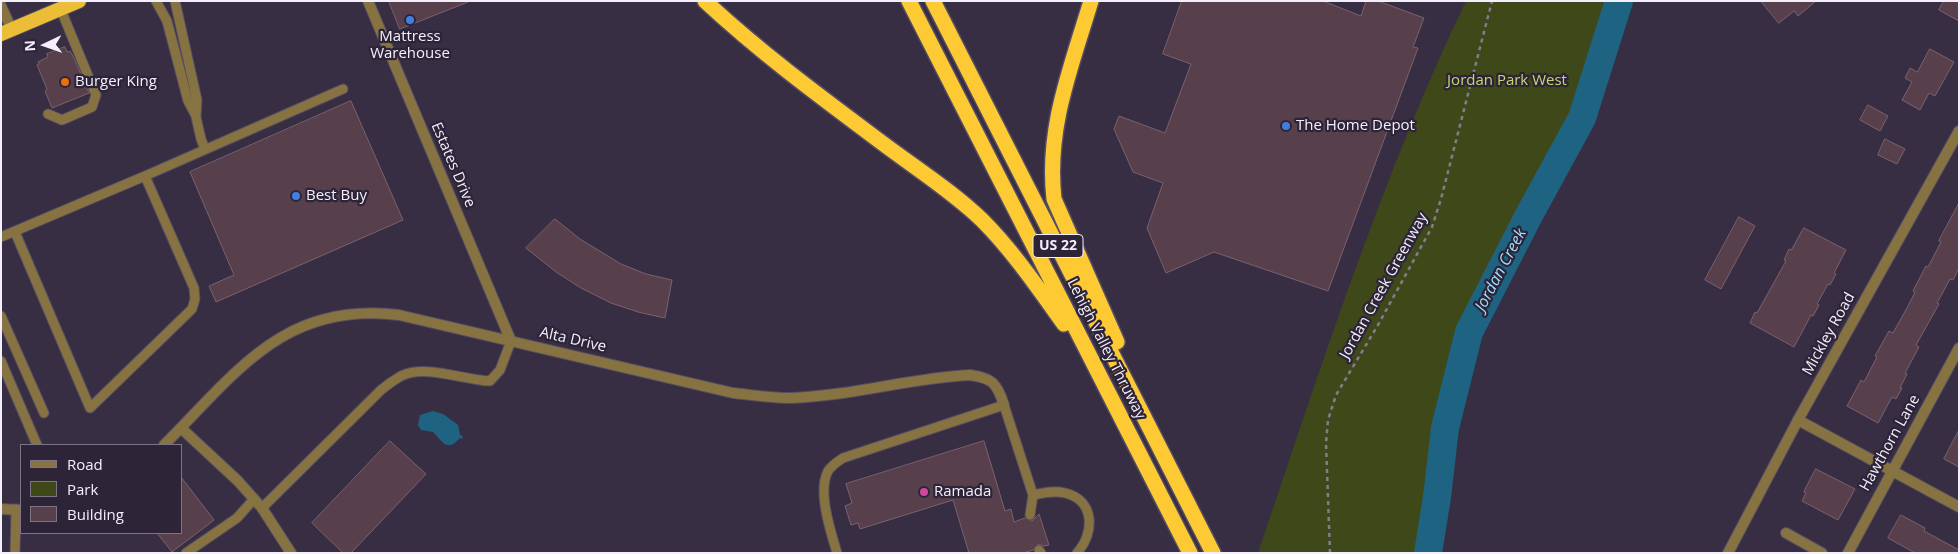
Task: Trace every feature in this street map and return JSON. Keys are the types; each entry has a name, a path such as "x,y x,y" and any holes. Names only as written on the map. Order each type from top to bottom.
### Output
{"highway":[{"path":"6,32 79,1"},
{"path":"705,1 786,72 952,195 981,219 1013,253 1091,360"},
{"name":"Lehigh Valley Thruway","path":"909,1 1190,553"},
{"name":"Lehigh Valley Thruway","path":"934,1 1213,553"},
{"path":"1091,1 1056,119 1052,161 1054,199 1182,490"}],"street":[{"name":"Estates Drive","path":"368,1 511,341"},
{"path":"1,6 6,32"},
{"name":"Mickley Road","path":"1728,553 1798,420 1959,131"},
{"name":"Alta Drive","path":"165,444 253,356 280,337 304,325 328,317 350,313 377,312 399,315 733,393 790,398 954,376 983,377 996,385 1004,405"},
{"name":"Hawthorn Lane","path":"1848,553 1959,348"},
{"path":"1798,420 1959,507"},
{"path":"181,428 216,458 262,508 291,553"},
{"path":"1,509 18,509"},
{"path":"1786,533 1822,553"}],"lane":[{"path":"156,1 167,21 175,59 188,101 196,117 205,149"},
{"path":"175,1 197,100 196,117"},
{"path":"48,114 62,120 92,107 96,95 61,10"},
{"path":"1,237 344,89"},
{"path":"15,232 90,408 192,309 195,299 194,288 145,176"},
{"path":"1,316 4,330 44,413"},
{"path":"262,508 381,390 402,376 426,371 490,381 500,370 511,341"},
{"path":"1,361 36,444"},
{"path":"837,553 825,505 827,473 833,464 843,458 1004,405 1033,496 1030,515"},
{"path":"1033,496 1063,492 1084,504 1090,522 1090,531 1077,553"},
{"path":"186,553 237,518 254,499"},
{"path":"15,553 18,509"}],"path":[{"name":"Jordan Creek Greenway","path":"1330,553 1327,476 1328,420 1336,394 1378,325 1432,228 1492,1"}],"green space":[{"name":"Jordan Park West","path":"1466,1 1607,1 1600,32 1581,93 1557,148 1497,257 1463,326 1442,404 1423,532 1417,553 1258,553 1329,343 1379,204 1435,68"}],"water":[{"path":"433,411 443,414 458,425 460,435 463,436 462,439 460,438 452,445 448,445 442,442 433,432 421,430 418,425 420,415"}],"building":[{"name":"Mattress Warehouse","path":"389,1 467,1 468,2 400,29"},
{"name":"The Home Depot","path":"1182,1 1323,1 1361,16 1366,1 1378,1 1424,18 1413,47 1418,48 1328,291 1214,252 1166,273 1147,228 1163,183 1133,172 1114,129 1119,116 1165,133 1191,64 1163,54"},
{"path":"1761,1 1816,1 1798,16 1794,11 1779,23"},
{"path":"1944,1 1959,1 1959,21 1939,10"},
{"name":"Burger King","path":"65,47 67,52 70,51 75,60 89,93 52,108 45,91 47,89 37,65 39,64 38,62 48,57 47,54"},
{"path":"1930,49 1954,62 1935,96 1929,93 1920,110 1902,100 1912,82 1905,78 1910,68 1917,72"},
{"name":"Best Buy","path":"351,101 403,220 216,302 209,286 234,275 190,172"},
{"path":"1868,105 1888,116 1880,131 1860,120"},
{"path":"1885,139 1905,149 1897,164 1878,155"},
{"path":"1959,203 1959,268 1953,280 1950,279 1937,303 1939,304 1916,345 1919,347 1905,373 1907,374 1900,388 1902,388 1896,399 1892,397 1878,423 1847,406 1861,380 1864,382 1877,357 1875,356 1889,331 1893,333 1908,306 1915,292 1913,291 1926,266 1928,267"},
{"path":"1739,217 1755,226 1721,289 1705,280"},
{"path":"555,219 580,239 621,264 646,274 672,280 665,318 611,303 581,288 556,272 526,248"},
{"path":"1804,228 1846,250 1834,273 1836,274 1830,285 1828,284 1817,304 1819,305 1813,316 1811,315 1794,347 1750,323 1786,261 1784,260 1789,249 1791,250"},
{"path":"1959,430 1959,467 1944,459"},
{"path":"390,441 426,474 351,553 343,553 312,523"},
{"name":"Ramada","path":"984,441 1005,511 1011,509 1014,522 1025,518 1032,521 1039,514 1049,545 1038,544 1033,550 1023,553 969,553 953,500 860,529 858,523 851,525 845,506 852,503 846,484"},
{"path":"1816,469 1855,489 1838,520 1802,501 1806,493 1804,492"},
{"path":"182,478 214,520 172,552 158,534 182,534"},
{"path":"1901,515 1925,528 1924,531 1959,550 1959,553 1915,553 1888,538"}],"waterway":[{"name":"Jordan Creek","path":"1428,553 1445,428 1469,332 1528,217 1582,118 1619,1"}],"place":[{"name":"Mattress Warehouse","path":"410,20"},
{"name":"Burger King","path":"65,82"},
{"name":"The Home Depot","path":"1286,126"},
{"name":"Best Buy","path":"296,196"},
{"name":"Ramada","path":"924,492"}]}
